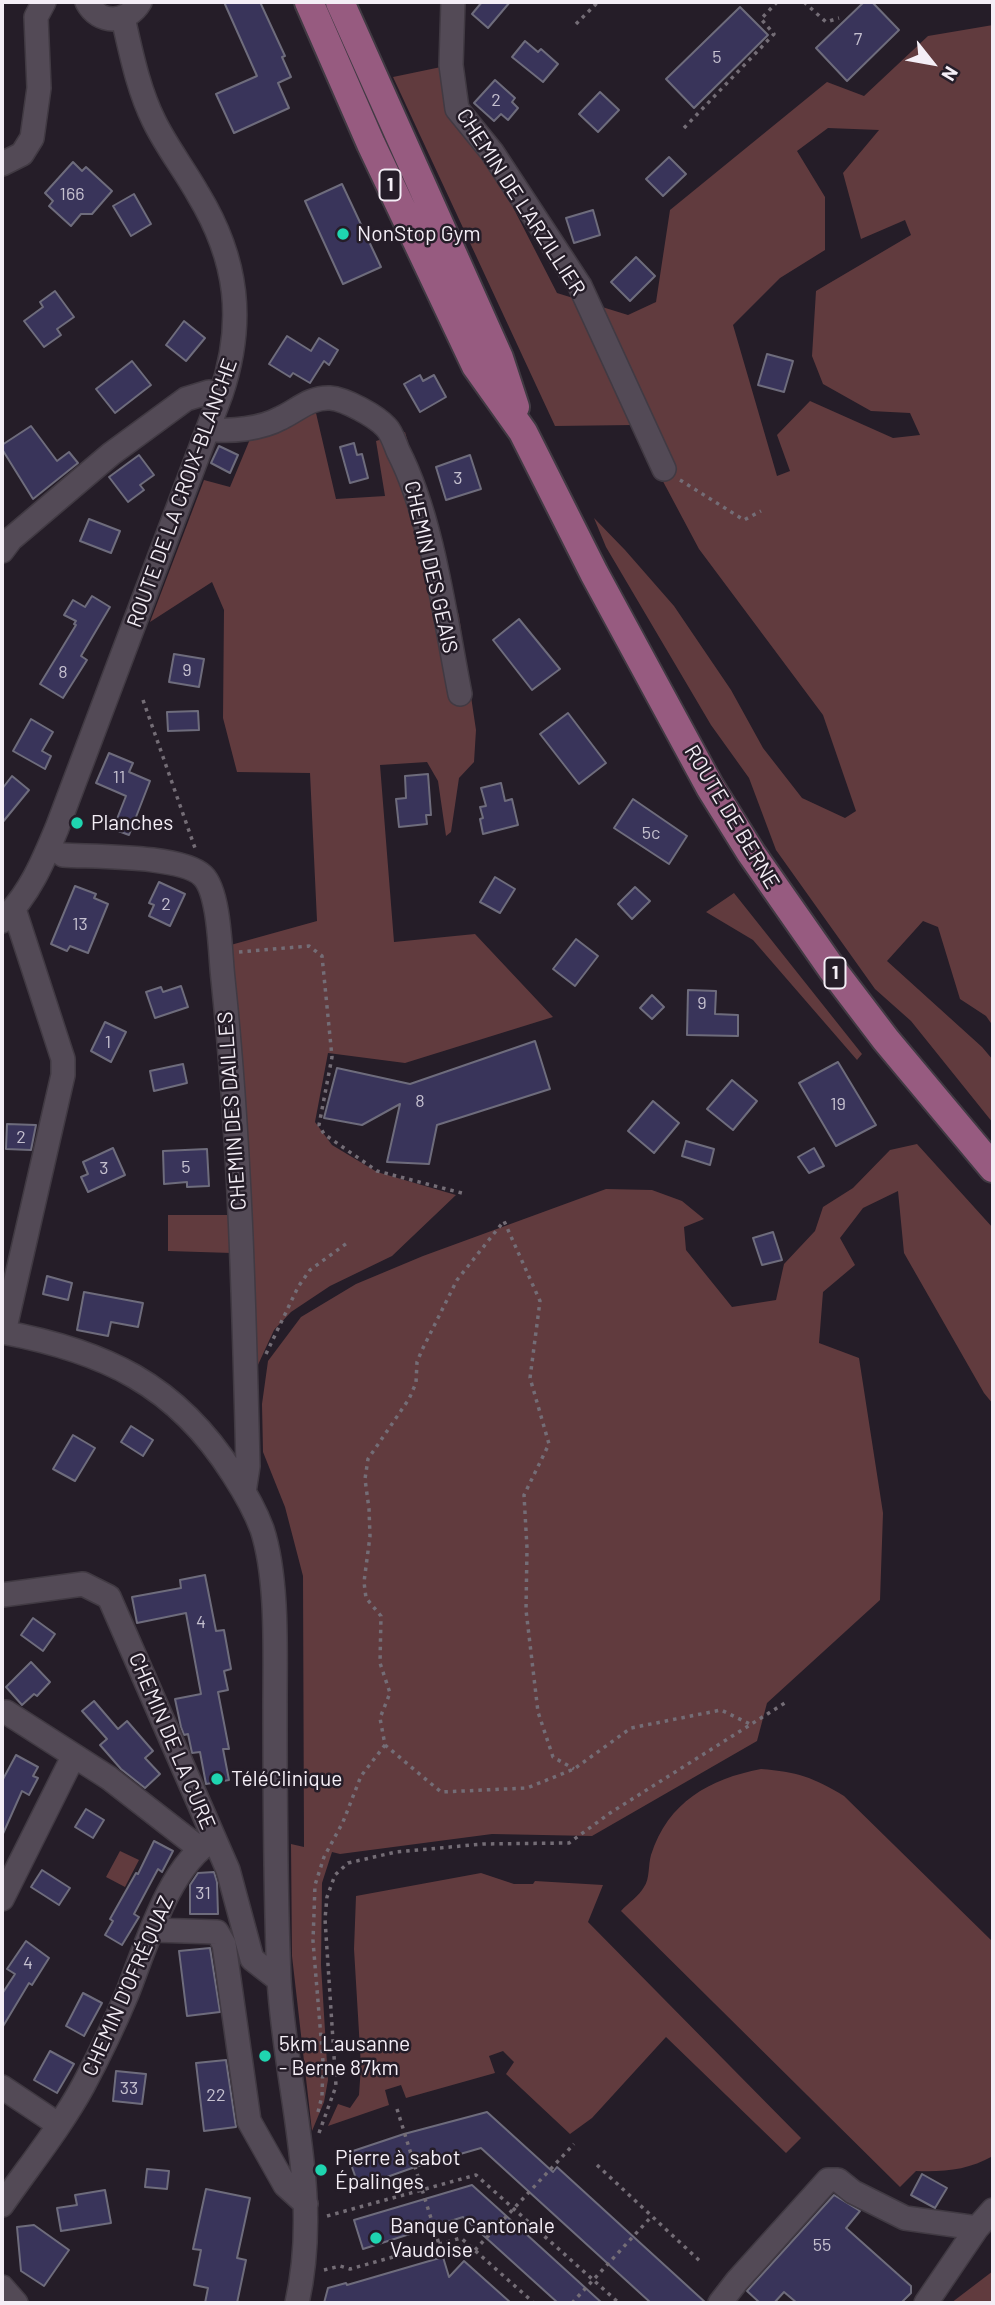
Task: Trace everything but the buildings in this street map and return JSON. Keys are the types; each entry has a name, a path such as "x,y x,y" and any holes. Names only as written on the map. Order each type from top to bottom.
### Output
{"main road":[{"name":"ROUTE DE BERNE","path":"309,2 476,366 523,432 620,621 737,831 860,1007 993,1168"},
{"name":"ROUTE DE BERNE","path":"340,2 499,358 523,432"}],"street":[{"path":"2,164 22,154 32,138 39,88 36,17 44,2"},
{"path":"87,2 99,16 111,19 132,10"},
{"name":"CHEMIN DE L'ARZILLIER","path":"453,2 451,65 457,109 498,161 574,274 664,469"},
{"name":"ROUTE DE LA CROIX-BLANCHE","path":"8,915 42,865 57,828 221,394 229,371 236,332 236,308 229,262 218,230 163,139 147,105 132,10"},
{"path":"2,551 78,481 186,399 209,392 221,394"},
{"name":"CHEMIN DES GEAIS","path":"208,429 221,431 252,427 280,419 304,403 330,398 357,407 386,427 411,475 432,555 460,694"},
{"path":"63,855 172,862 201,873"},
{"name":"CHEMIN DES DAILLES","path":"201,873 208,885 218,919 229,1027 244,1300 248,1466 244,1492"},
{"path":"8,915 63,1059 63,1075 3,1332 83,1352 121,1368 170,1399 202,1431 244,1492 262,1530 271,1579 275,1628 279,1980 302,2142 306,2204 304,2253 297,2303"},
{"name":"CHEMIN DE LA CURE","path":"2,1595 83,1584 109,1597 207,1843 229,1870 252,1959 279,1980"},
{"path":"6,1712 207,1843"},
{"path":"2,1899 73,1757"},
{"name":"CHEMIN D'OFRÉQUAZ","path":"2,2204 59,2125 89,2075 122,2005 167,1897 207,1843"},
{"path":"153,1930 216,1932 224,1944 249,2121 285,2185 306,2204"},
{"path":"2,2087 59,2125"},
{"path":"720,2303 828,2180 838,2180 853,2192 905,2218 977,2228"},
{"path":"926,2303 977,2228 993,2210"},
{"path":"2,2287 16,2303"}],"path":[{"path":"576,24 598,2"},
{"path":"684,128 774,34 761,19 777,2"},
{"path":"804,2 826,22 839,18"},
{"path":"664,469 744,520 761,511"},
{"path":"144,700 200,860 201,873"},
{"path":"220,954 309,946 322,956 332,1057 319,1125 324,1134 333,1143 377,1171 463,1193"},
{"path":"574,1769 553,1756 538,1712 526,1609 524,1495 549,1444 530,1378 540,1301 504,1221 457,1280 417,1362 416,1383 409,1399 368,1459 365,1479 370,1536 364,1582 366,1598 380,1616 380,1663 390,1693 380,1718 385,1745 441,1792 527,1788 574,1769 631,1728 721,1710 752,1724"},
{"path":"263,1361 298,1287 310,1270 347,1243"},
{"path":"317,2140 336,2086 325,1919 327,1897 335,1875 348,1863 396,1852 483,1844 569,1843 610,1813 788,1701"},
{"path":"316,2118 322,2096 323,2062 313,1941 315,1885 324,1857 343,1822 361,1776 385,1745"},
{"path":"397,2109 439,2244"},
{"path":"475,2249 574,2144"},
{"path":"597,2165 702,2263"},
{"path":"327,2216 476,2175 619,2303"},
{"path":"572,2303 652,2216"},
{"path":"324,2270 340,2266 350,2269 461,2238 534,2303"}],"shaded area":[{"path":"993,25 993,1026 986,1016 960,999 938,927 923,921 887,961 993,1060 993,1123 911,1021 875,989 776,850 749,778 711,725 606,547 594,518 674,606 731,690 763,748 802,798 845,818 856,811 823,715 699,549 633,425 555,426 393,77 441,67 557,293 628,315 656,302 670,210 827,82 864,96 928,36","holes":["828,128 879,130 843,173 861,239 905,220 911,235 816,291 812,356 823,384 871,411 910,413 920,435 893,438 810,401 777,435 790,471 777,476 733,325 780,278 825,250 825,197 797,151"]},
{"path":"316,413 336,499 385,496 376,441 405,432 459,616 476,730 474,762 459,778 451,832 446,836 438,781 427,762 380,765 394,942 475,934 553,1017 405,1063 328,1053 315,1122 332,1145 377,1172 456,1195 392,1256 330,1286 291,1312 274,1330 257,1367 254,1399 227,946 317,921 310,773 237,772 223,718 224,610 212,582 150,622 204,480 230,487 253,432 284,426"},
{"path":"734,893 862,1054 857,1060 753,940 706,912"},
{"path":"917,1144 993,1228 993,1404 984,1393 904,1253 898,1191 863,1208 840,1238 855,1265 823,1292 819,1343 859,1358 883,1513 880,1600 767,1703 757,1741 592,1836 492,1834 340,1854 332,1852 322,1883 321,1965 328,2080 324,2102 312,2131 292,1956 291,1844 304,1847 303,1576 285,1507 263,1452 262,1404 268,1361 301,1317 356,1284 423,1256 606,1189 652,1190 682,1201 704,1219 684,1227 686,1250 732,1307 776,1300 784,1264 815,1231 823,1207 853,1188 890,1150"},
{"path":"168,1215 233,1215 232,1253 168,1251"},
{"path":"761,1769 804,1776 844,1796 993,1942 993,2156 956,2169 916,2171 900,2187 621,1911 646,1884 651,1855 658,1836 680,1807 693,1796 724,1779"},
{"path":"120,1851 139,1860 125,1887 106,1877"},
{"path":"481,1873 514,1884 533,1884 535,1881 603,1885 588,1922 801,2138 786,2153 666,2037 592,2118 570,2134 506,2074 514,2062 503,2051 489,2056 495,2073 406,2098 401,2085 385,2090 389,2105 328,2126 338,2104 350,2108 359,2095 361,2066 354,1949 356,1896"},
{"path":"993,2271 993,2303 951,2303"}],"place":[{"name":"NonStop Gym","path":"343,234"},
{"name":"Planches","path":"77,823"},
{"name":"TéléClinique","path":"217,1779"},
{"name":"5km Lausanne - Berne 87km","path":"265,2056"},
{"name":"Pierre à sabot Épalinges","path":"321,2170"},
{"name":"Banque Cantonale Vaudoise","path":"376,2238"}]}
